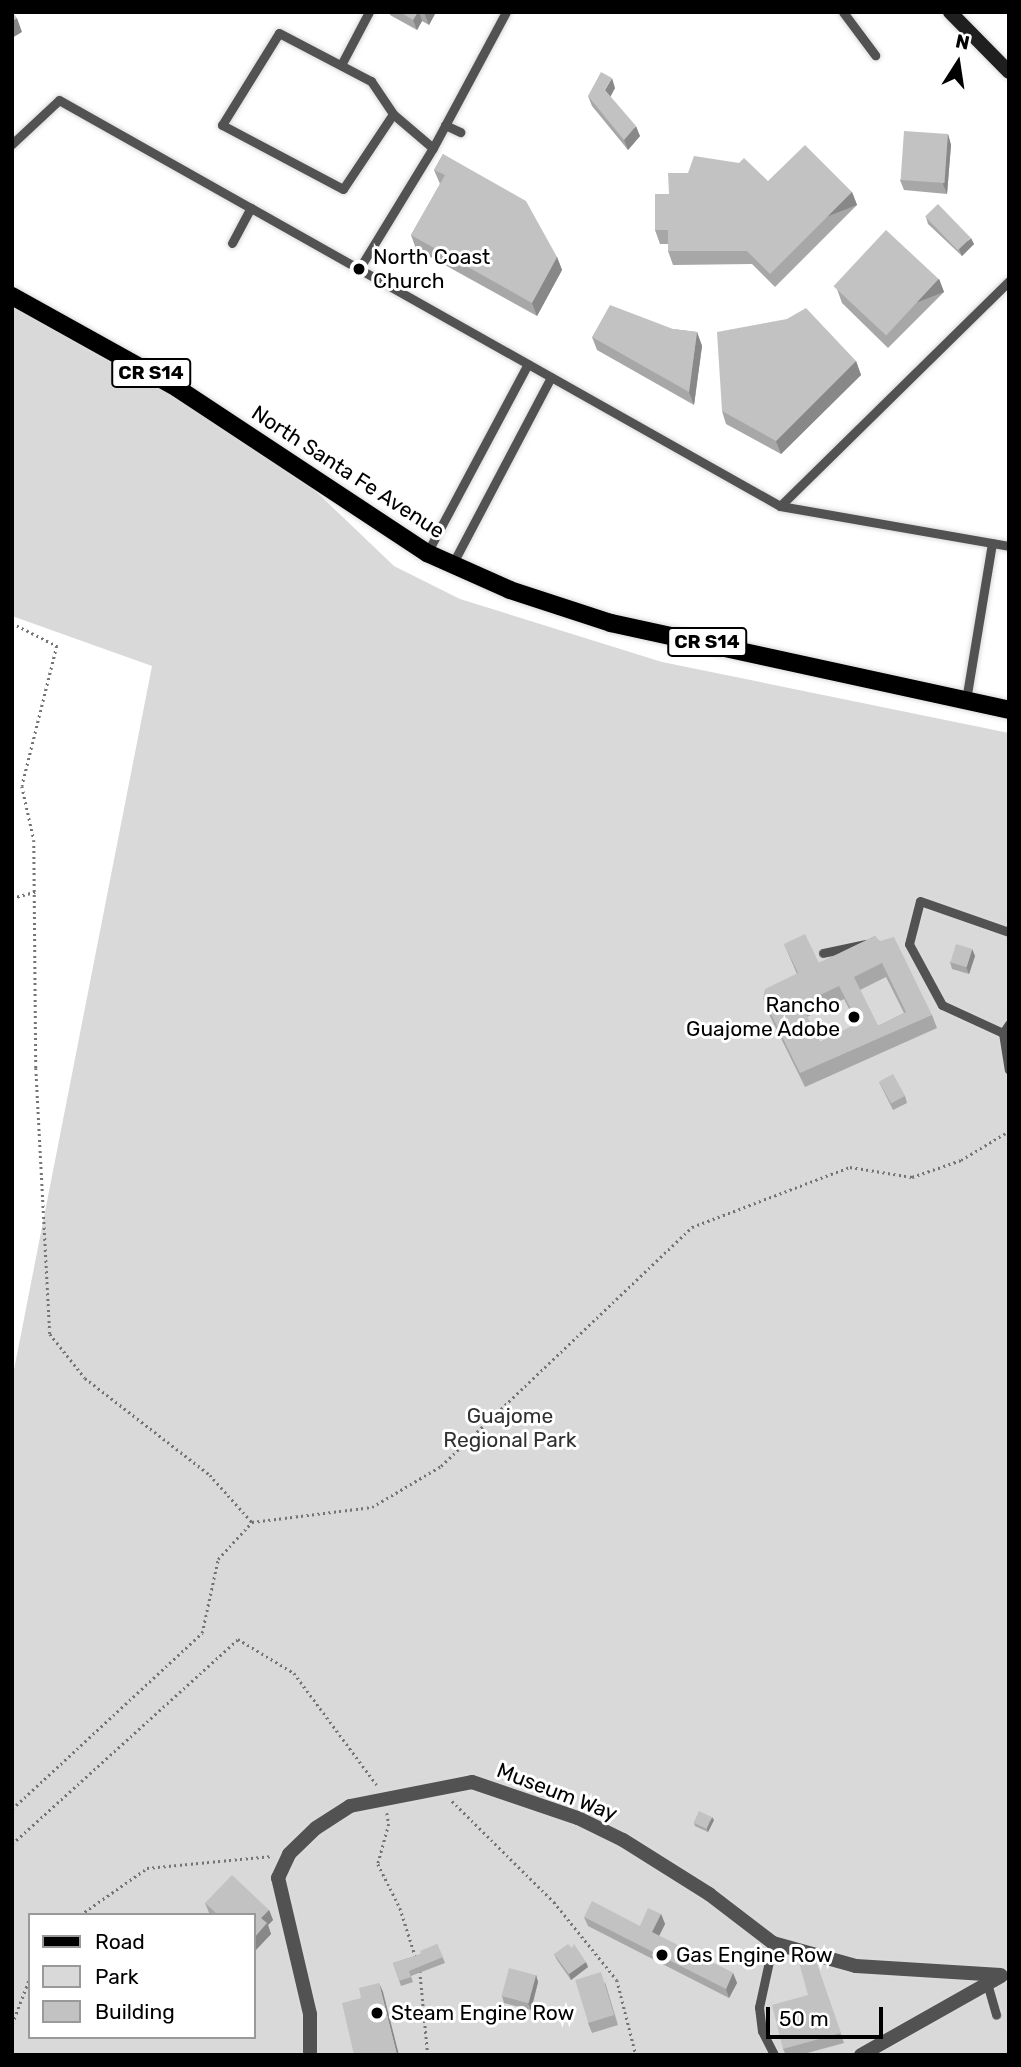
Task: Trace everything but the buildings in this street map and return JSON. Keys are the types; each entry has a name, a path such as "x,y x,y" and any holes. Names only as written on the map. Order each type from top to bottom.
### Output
{"main road":[{"name":"North Santa Fe Avenue","path":"12,296 177,388 427,553 510,590 611,623 1009,710"}],"street":[{"path":"950,12 1009,72"},
{"name":"Museum Way","path":"289,1854 316,1828 350,1806 385,1796 472,1782 578,1818 667,1867 773,1943 856,1966 1005,1974"},
{"path":"289,1854 278,1878 310,2014 310,2055"},
{"name":"Museum Way","path":"861,2055 1005,1974"}],"lane":[{"path":"341,65 369,12"},
{"path":"359,269 433,148 506,12"},
{"path":"843,12 875,55"},
{"path":"393,114 343,189 222,125 279,33 371,81 393,114 433,148"},
{"path":"12,144 59,100 780,506 1009,546"},
{"path":"445,125 460,132"},
{"path":"232,243 251,208"},
{"path":"780,506 1009,281"},
{"path":"427,553 528,364"},
{"path":"453,563 551,377"},
{"path":"966,700 992,543"},
{"path":"1009,932 920,901 909,944 942,1005 1006,1028 1009,1070"},
{"path":"823,953 873,943"},
{"path":"896,943 909,944"},
{"path":"773,1943 760,2007 762,2031 774,2055"},
{"path":"987,1983 996,2015"}],"path":[{"path":"12,622 57,646 22,786 34,840 36,1068 50,1334 85,1378 210,1475 252,1522"},
{"path":"12,898 35,892"},
{"path":"12,1809 202,1633 218,1559 252,1522 372,1507 441,1465 692,1227 850,1167 912,1177 961,1160 1009,1131"},
{"path":"12,1844 238,1639 294,1673 385,1796 389,1824 378,1864 400,1908 419,1970 428,2055"},
{"path":"439,1789 554,1902 617,1980 636,2055"},
{"path":"83,1913 147,1868 289,1854"},
{"path":"12,2024 28,1982"}],"green space":[{"name":"Guajome Regional Park","path":"12,295 284,461 394,566 460,599 662,662 1009,733 1009,2055 12,2055 12,1380 152,666 12,616"}],"place":[{"name":"North Coast Church","path":"359,269"},
{"name":"Rancho Guajome Adobe","path":"854,1017"},
{"name":"Gas Engine Row","path":"662,1955"},
{"name":"Steam Engine Row","path":"377,2013"}]}
